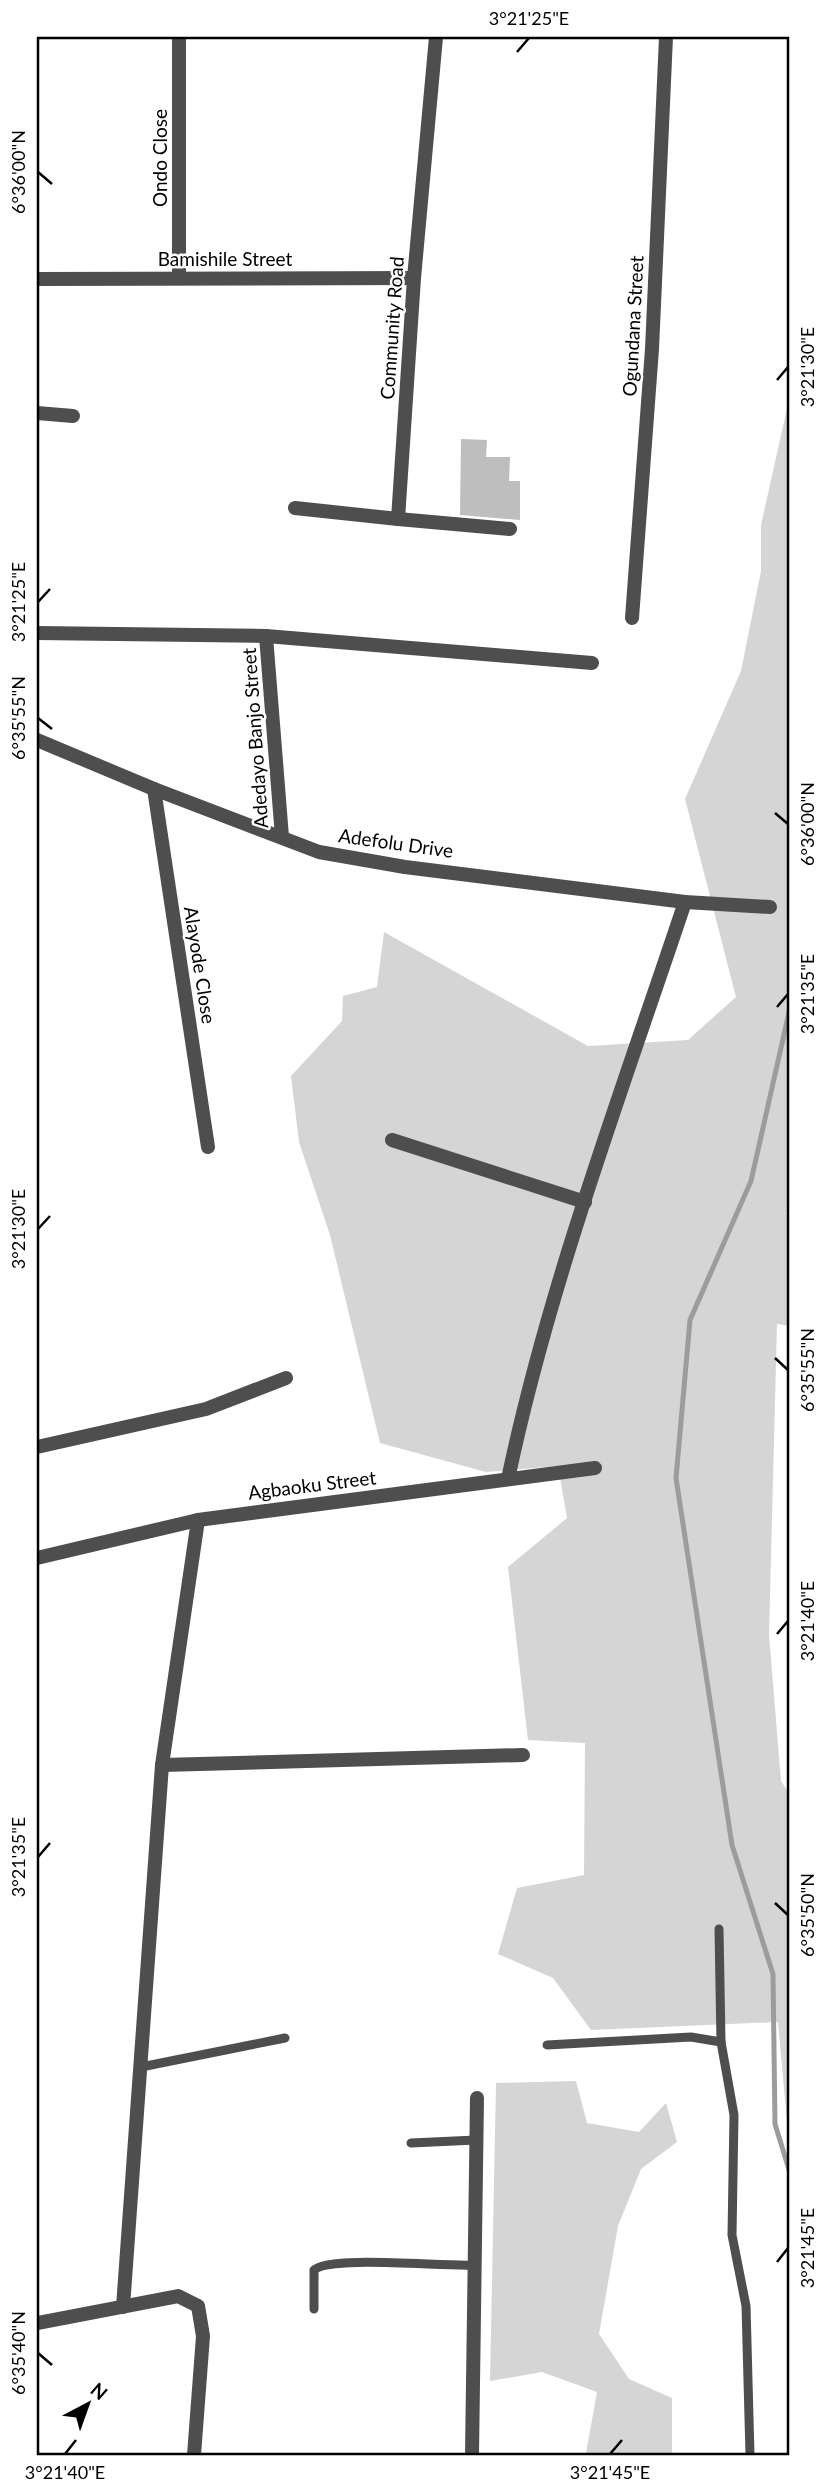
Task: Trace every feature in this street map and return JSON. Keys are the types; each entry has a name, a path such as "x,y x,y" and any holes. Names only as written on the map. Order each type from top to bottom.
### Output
{"street":[{"name":"Ondo Close","path":"179,37 179,278"},
{"name":"Community Road","path":"398,519 414,278 436,37"},
{"name":"Ogundana Street","path":"632,618 652,349 666,37"},
{"name":"Bamishile Street","path":"37,279 414,278"},
{"path":"37,413 73,416"},
{"path":"295,508 510,529"},
{"path":"37,633 266,636 592,663"},
{"name":"Adedayo Banjo Street","path":"266,636 282,836"},
{"name":"Adefolu Drive","path":"37,740 154,789 319,852 405,867 685,902 770,907"},
{"name":"Alayode Close","path":"154,789 208,1147"},
{"path":"508,1479 519,1426 585,1202 685,902"},
{"path":"392,1140 585,1202"},
{"path":"37,1447 206,1409 286,1378"},
{"name":"Agbaoku Street","path":"37,1558 198,1520 595,1468"},
{"path":"123,2307 162,1765 198,1520"},
{"path":"162,1765 523,1755"},
{"path":"471,2455 477,2098"},
{"path":"37,2323 178,2296 198,2306 203,2336 194,2455"}],"lane":[{"path":"719,1929 721,2042 734,2115 732,2235 746,2306 750,2455"},
{"path":"547,2045 691,2036 721,2042"},
{"path":"141,2067 285,2038"},
{"path":"411,2143 476,2140"},
{"path":"314,2309 314,2270 318,2266 345,2263 474,2265"}],"shaded area":[{"path":"790,395 790,1201 786,1214 790,1216 790,1326 777,1324 769,1635 781,1781 790,1795 790,2156 778,2022 591,2030 553,1978 498,1954 517,1888 584,1875 585,1743 528,1740 508,1567 567,1518 558,1466 486,1472 380,1443 330,1235 299,1142 291,1076 342,1021 343,996 377,987 384,932 588,1046 688,1040 736,997 685,799 741,671 761,571 761,525"},
{"path":"576,2081 587,2123 639,2132 666,2103 677,2142 641,2169 618,2226 599,2334 629,2379 672,2398 672,2455 582,2455 586,2453 597,2392 542,2372 490,2381 496,2083"}],"building":[{"path":"461,439 487,440 486,457 510,457 509,481 520,481 520,520 460,515"}],"waterway":[{"path":"790,685 790,700"},
{"path":"790,1008 751,1181 690,1320 676,1478 732,1845 773,1974 775,2124 790,2173"}]}
